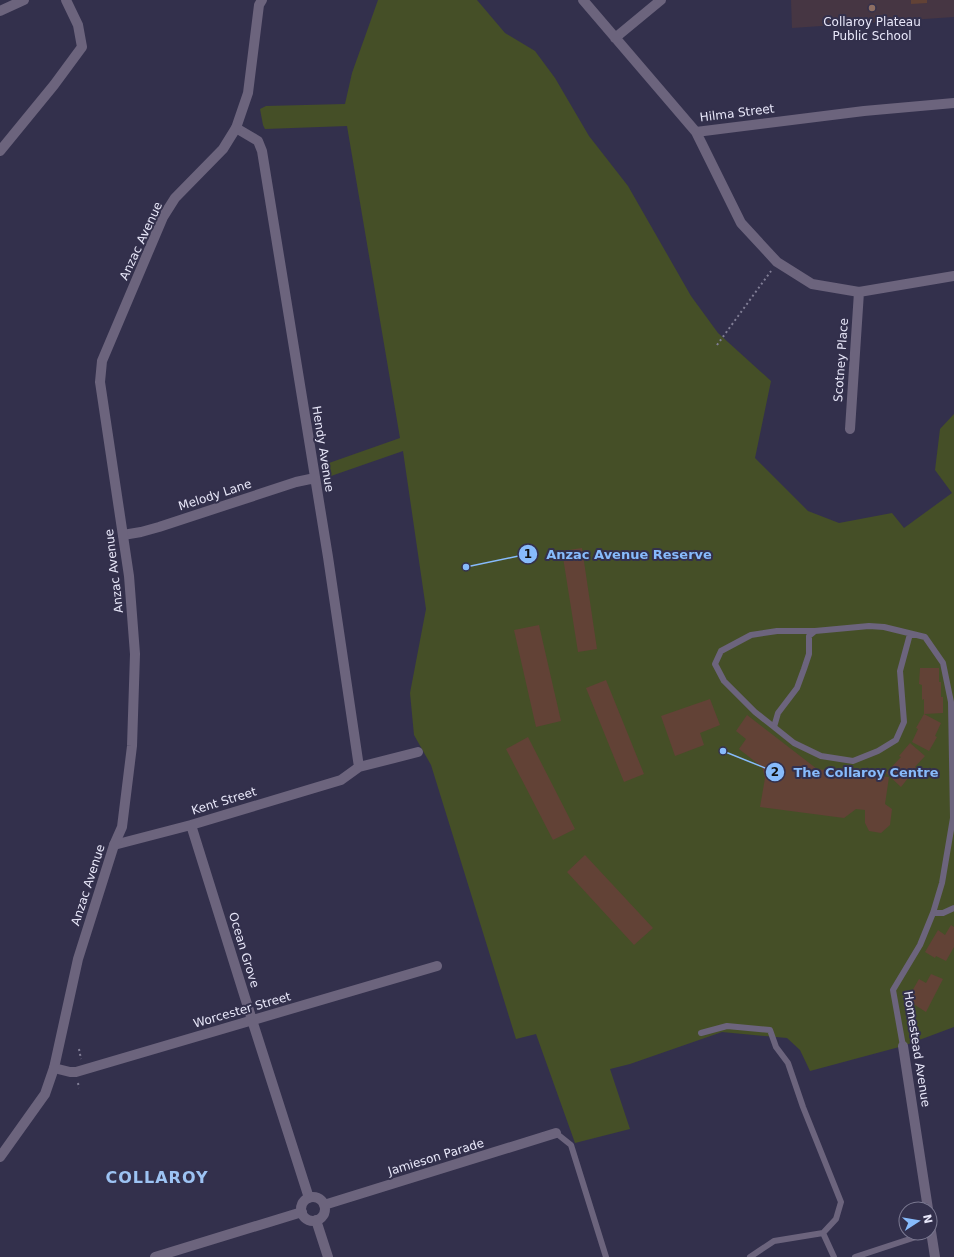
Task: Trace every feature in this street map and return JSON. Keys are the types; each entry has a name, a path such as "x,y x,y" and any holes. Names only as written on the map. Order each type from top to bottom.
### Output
{"street":[{"path":"0,11 24,0"},
{"path":"0,151 54,85 82,47 78,25 66,0"},
{"name":"Anzac Avenue","path":"0,1157 44,1094 54,1068 78,959 114,845 122,827 132,746 135,654 129,576 100,382 102,361 163,217 175,198 223,149 236,128 248,93 259,5 262,0"},
{"name":"Hilma Street","path":"583,0 696,132 864,111 954,103"},
{"path":"615,38 661,0"},
{"name":"Hendy Avenue","path":"236,128 258,141 262,151 315,478 359,767"},
{"path":"696,132 741,223 777,262 812,284 859,292 954,276"},
{"name":"Scotney Place","path":"850,429 859,292"},
{"name":"Melody Lane","path":"123,535 159,527 296,482 315,478"},
{"path":"359,767 418,752"},
{"name":"Kent Street","path":"114,845 192,825 341,780 359,767"},
{"name":"Ocean Grove","path":"192,825 309,1198"},
{"name":"Worcester Street","path":"54,1068 76,1072 437,966"},
{"name":"Homestead Avenue","path":"903,1046 927,1201"},
{"name":"Jamieson Parade","path":"324,1205 556,1133"},
{"path":"309,1198 318,1198 324,1205 323,1214 316,1220 307,1219 302,1212 302,1203 309,1198"},
{"path":"155,1257 302,1212"},
{"path":"316,1220 328,1257"},
{"path":"932,1241 935,1257"}],"lane":[{"name":"Homestead Avenue","path":"774,727 755,712 724,681 715,664 721,651 751,635 777,631 815,631 869,626 884,627 925,637 943,663 951,702 953,818 942,883 933,913 920,945 892,990 903,1046"},
{"path":"815,631 809,636 809,654 797,688 778,713 774,727 794,743 821,756 853,761 896,740 904,722 900,671 910,634"},
{"path":"933,913 943,914 954,908"},
{"path":"701,1033 728,1026 770,1030 776,1047 788,1063 803,1107 842,1202 836,1219 823,1233 774,1241 750,1257"},
{"path":"556,1133 571,1145 606,1257"},
{"path":"823,1233 834,1257"},
{"path":"855,1257 901,1241"}],"path":[{"path":"717,345 777,262"},
{"path":"79,1049 82,1064"}],"shaded area":[{"name":"Collaroy Plateau Public School","path":"791,0 954,0 954,17 792,28"}],"green space":[{"path":"378,0 477,0 505,33 535,51 555,78 589,136 628,186 691,296 718,333 771,381 755,458 808,511 839,523 892,513 904,528 952,493 935,470 940,429 954,414 954,1027 903,1046 810,1071 800,1050 787,1038 722,1032 630,1064 610,1069 630,1129 575,1143 536,1034 516,1039 431,765 414,735 410,693 426,609 403,451 331,476 329,463 400,438 347,126 265,129 260,109 266,106 345,104 352,73"}],"building":[{"path":"911,0 927,0 927,3 911,4"},
{"path":"582,548 597,649 578,652 562,551"},
{"path":"539,625 561,721 536,727 514,630"},
{"path":"920,668 939,668 941,697 943,697 943,713 924,714 922,685 919,684"},
{"path":"606,680 644,774 624,782 586,688"},
{"path":"710,699 720,725 700,733 704,745 675,756 661,716"},
{"path":"924,714 941,723 935,736 937,737 929,751 912,742 918,729 916,728"},
{"path":"747,715 817,769 889,777 885,804 892,809 890,825 881,833 869,831 865,823 865,810 856,809 844,818 760,807 765,778 762,767 739,749 746,739 736,731"},
{"path":"528,737 575,829 553,840 506,749"},
{"path":"910,743 925,756 901,787 886,773 901,757 899,756"},
{"path":"585,855 653,928 634,945 567,872"},
{"path":"951,925 954,927 954,947 946,961 936,956 935,958 925,952 938,930 945,935"},
{"path":"931,974 943,979 926,1012 907,1000 919,979 926,983"}],"place":[{"name":"Collaroy Plateau Public School","path":"872,8"},
{"name":"Anzac Avenue Reserve","path":"466,567"},
{"name":"The Collaroy Centre","path":"723,751"}],"district":[{"name":"COLLAROY","path":"157,1177"}]}
